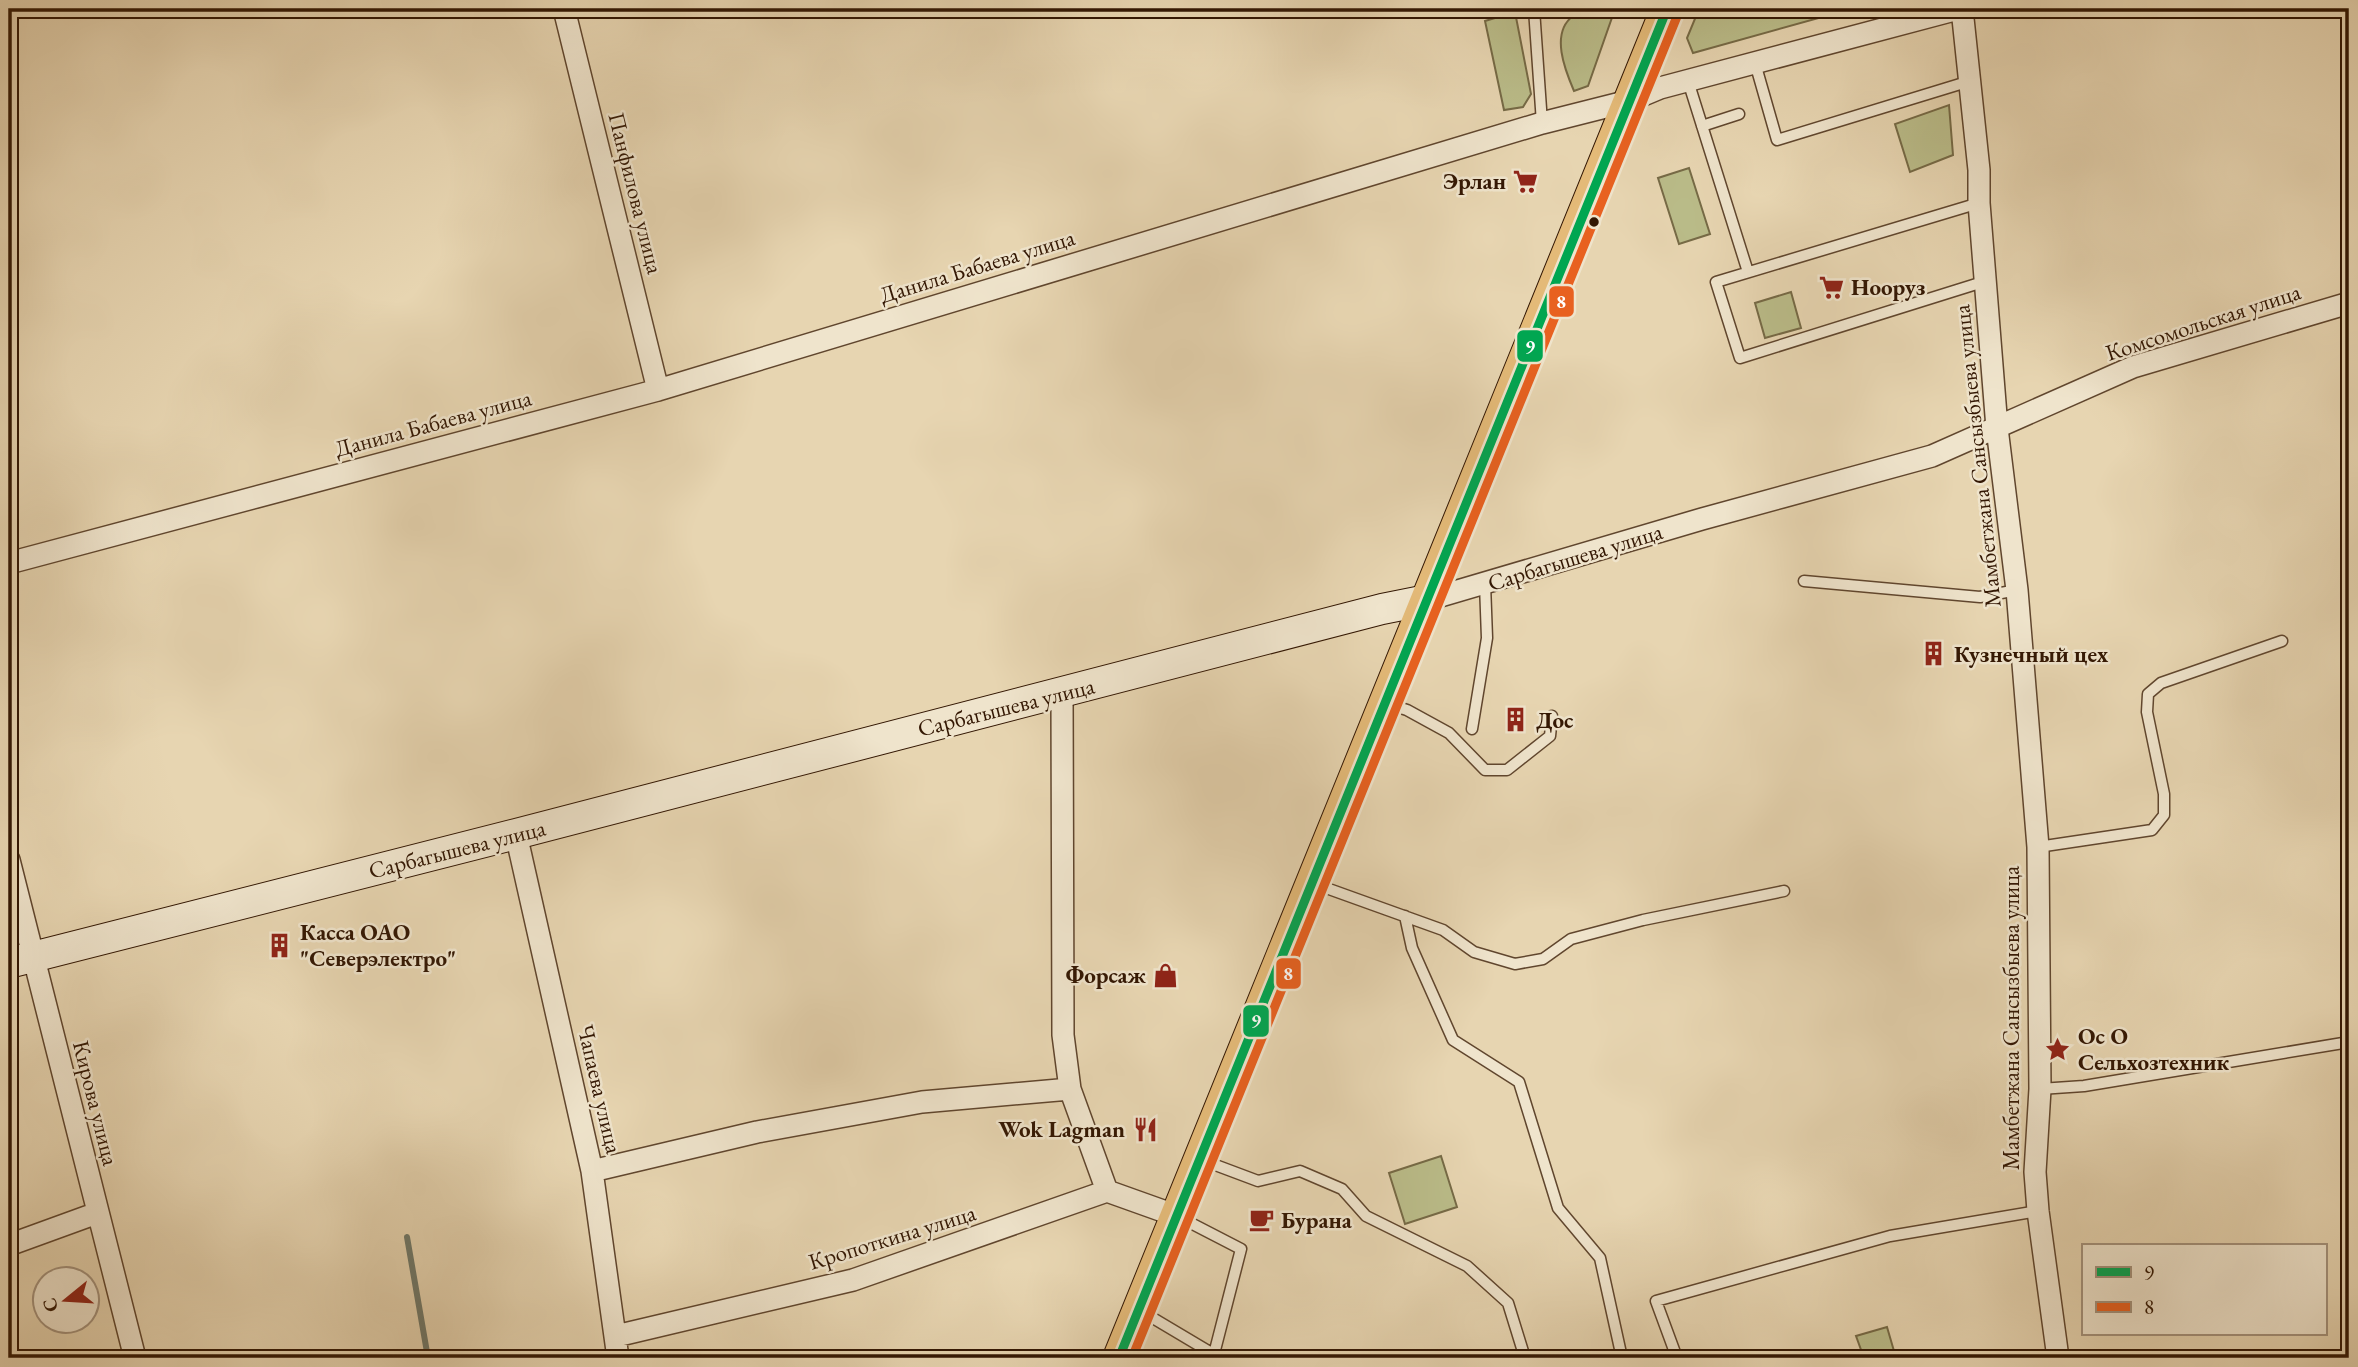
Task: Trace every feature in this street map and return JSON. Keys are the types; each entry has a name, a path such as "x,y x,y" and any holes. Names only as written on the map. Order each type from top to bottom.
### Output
{"main road":[{"path":"1119,1358 1667,9"}],"street":[{"name":"Панфилова улица","path":"564,9 658,390"},
{"name":"Данила Бабаева улица","path":"9,563 658,390 1542,123 1629,101 1660,88 1755,63 1891,17 1960,9"},
{"name":"Мамбетжана Сансызбыева улица","path":"1960,9 1979,170 1979,203 1997,428 2017,590 2038,847 2040,1089 2035,1172 2058,1358"},
{"name":"Комсомольская улица","path":"1997,428 2133,368 2349,303"},
{"name":"Сарбагышева улица","path":"21,960 1382,609 1427,600 1702,519 1932,456 1997,428"},
{"path":"1062,693 1063,1035 1070,1089 1107,1191 1177,1216"},
{"name":"Чапаева улица","path":"516,834 592,1171 618,1358"},
{"name":"Кирова улица","path":"9,860 21,960 97,1213 135,1358"},
{"path":"592,1171 757,1132 922,1102 1070,1089"},
{"name":"Кропоткина улица","path":"616,1336 853,1280 1107,1191"},
{"path":"9,1245 97,1213"}],"lane":[{"path":"1534,9 1542,123"},
{"path":"1755,63 1777,140 1970,81"},
{"path":"1688,81 1748,272"},
{"path":"1702,126 1738,114"},
{"path":"1979,203 1716,282 1740,358 1986,281"},
{"path":"1804,581 1980,597 2017,590"},
{"path":"1472,729 1487,638 1485,584"},
{"path":"2038,847 2152,830 2164,815 2164,794 2147,712 2148,694 2161,683 2282,641"},
{"path":"1385,703 1407,710 1449,733 1485,770 1507,770 1550,736 1552,716"},
{"path":"1312,883 1443,930 1474,952 1514,964 1543,959 1571,939 1643,920 1784,891"},
{"path":"1405,916 1412,947 1453,1040 1519,1082 1558,1208 1600,1258 1622,1358"},
{"path":"2040,1089 2084,1086 2349,1042"},
{"path":"1200,1159 1258,1181 1300,1171 1342,1189 1366,1216 1467,1266 1508,1303 1525,1358"},
{"path":"1677,1358 1656,1301 1890,1236 2038,1211"},
{"path":"1139,1310 1216,1357 1241,1249 1177,1216"}],"green space":[{"path":"1588,9 1615,9 1588,86 1574,91 1562,52 1562,32 1573,16"},
{"path":"1699,9 1851,9 1693,53 1687,38"},
{"path":"1515,12 1531,94 1523,107 1504,110 1485,21"},
{"path":"1949,105 1953,155 1910,172 1895,124"},
{"path":"1689,168 1710,234 1679,244 1658,178"},
{"path":"1791,292 1801,328 1765,338 1755,303"},
{"path":"1441,1156 1457,1207 1405,1224 1389,1173"},
{"path":"1887,1327 1894,1351 1864,1358 1856,1336"}],"waterway":[{"path":"407,1237 428,1358"}],"transit line":[{"name":"9","path":"1119,1358 1667,9"},
{"name":"8","path":"1132,1358 1678,14"}],"place":[{"name":"Эрлан","path":"1526,181"},
{"name":"Нооруз","path":"1831,287"},
{"name":"Кузнечный цех","path":"1934,654"},
{"name":"Дос","path":"1516,720"},
{"name":"Касса ОАО \"Северэлектро\"","path":"280,945"},
{"name":"Форсаж","path":"1166,975"},
{"name":"Ос О Сельхозтехник","path":"2058,1049"},
{"name":"Wok Lagman","path":"1145,1129"},
{"name":"Бурана","path":"1261,1220"}]}
